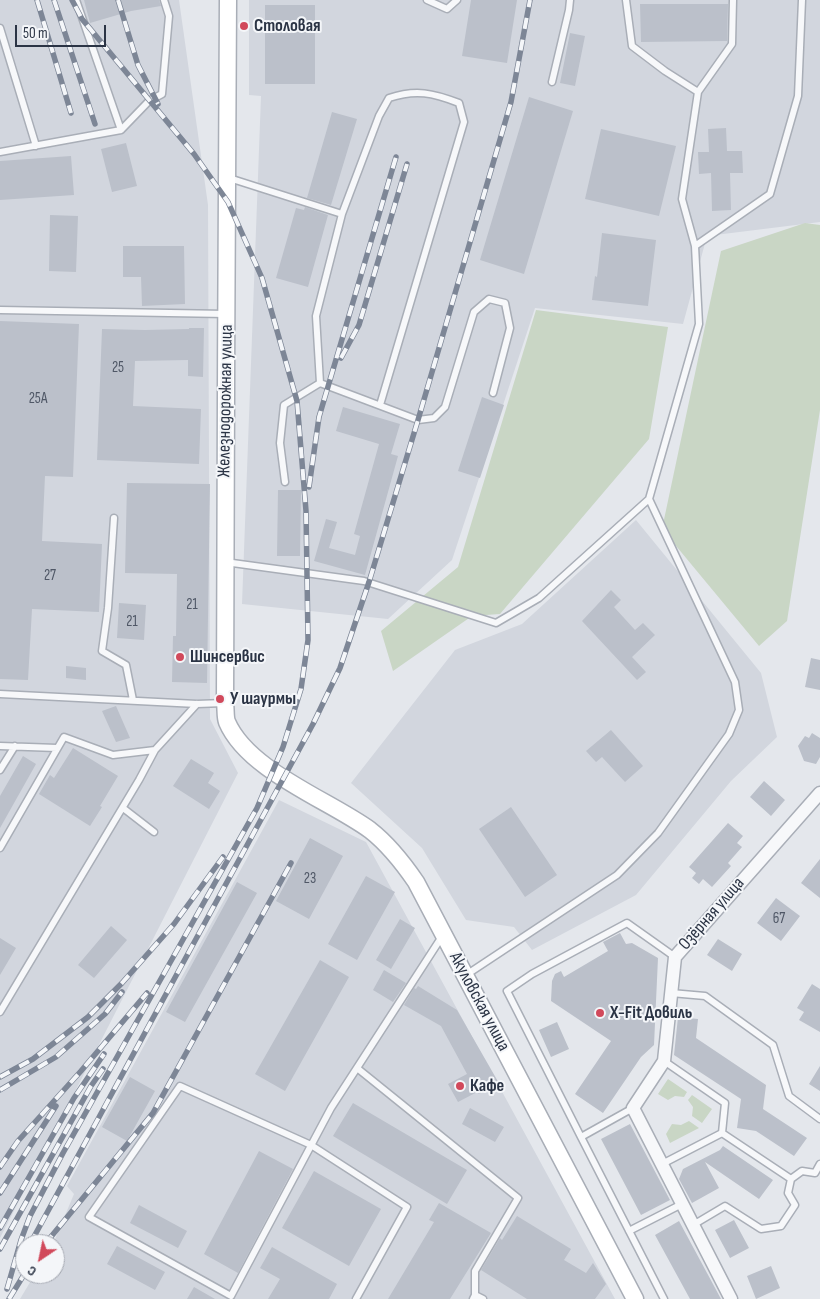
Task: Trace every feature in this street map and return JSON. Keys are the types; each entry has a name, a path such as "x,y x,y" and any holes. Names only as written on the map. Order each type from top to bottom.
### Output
{"street":[{"name":"Железнодорожная улица","path":"228,0 224,562 225,703 227,721 238,741 254,757 284,778"},
{"name":"Акуловская улица","path":"284,778 370,830 402,862 416,882 635,1299"},
{"name":"Озёрная улица","path":"633,1108 664,1060 674,957 820,793"},
{"path":"633,1108 731,1299"}],"lane":[{"path":"76,0 121,130"},
{"path":"0,152 121,130 149,101 162,94 169,16 164,0"},
{"path":"426,0 447,9 457,0"},
{"path":"552,82 570,0"},
{"path":"626,0 632,46 665,71 698,92"},
{"path":"224,562 364,581 496,623 539,598 649,499 699,324 695,246 682,199 698,92 732,44 734,0"},
{"path":"695,246 770,194 798,96 802,0"},
{"path":"0,28 36,146"},
{"path":"320,383 316,316 342,214 379,116 389,98 407,92 439,95 459,103 464,122 380,405"},
{"path":"228,178 342,214"},
{"path":"320,383 418,420 434,418 445,407 474,312 489,299 505,303 510,328 493,393"},
{"path":"0,310 227,314"},
{"path":"285,482 280,443 284,405 320,383"},
{"path":"464,976 617,874 658,833 729,734 739,710 735,682 649,499"},
{"path":"114,518 108,608 102,651 126,665 133,700"},
{"path":"0,694 197,704 225,703"},
{"path":"0,1012 140,780 155,750 197,704"},
{"path":"0,848 64,737 113,756 155,750"},
{"path":"0,746 57,748"},
{"path":"0,770 15,746"},
{"path":"123,808 154,832"},
{"path":"664,1299 507,990 532,974 627,923 674,957"},
{"path":"356,1299 407,1207 311,1146 180,1086 89,1217 231,1296 311,1146 331,1108 443,934"},
{"path":"670,994 705,996 773,1044 789,1096 820,1119"},
{"path":"664,1060 725,1104 722,1133"},
{"path":"357,1068 518,1198 475,1271 474,1297 483,1299"},
{"path":"581,1137 633,1108"},
{"path":"662,1164 722,1133"},
{"path":"722,1133 791,1180"},
{"path":"693,1224 725,1206 761,1229 782,1226 795,1205 788,1193 791,1180 802,1171 815,1173 820,1164"},
{"path":"629,1231 682,1204"}],"shaded area":[{"path":"0,0 179,0 208,205 210,719 238,773 0,1238"},
{"path":"249,0 820,0 820,222 707,236 683,324 535,308 452,560 388,619 242,604 261,96 249,95"},
{"path":"636,520 761,673 777,737 731,781 636,895 532,950 514,927 466,920 422,848 351,783 455,650 522,624"},
{"path":"279,800 366,842 615,1299 20,1299 29,1284 65,1284 65,1234 57,1234 74,1194 67,1186"}],"green space":[{"path":"805,223 820,225 820,410 787,621 759,646 662,529 721,251"},
{"path":"536,310 668,327 649,439 500,614 472,616 393,671 381,631 458,567"},
{"path":"668,1079 687,1092 684,1097 675,1096 668,1100 658,1094"},
{"path":"692,1095 712,1109 702,1123 692,1116 693,1107 688,1100"},
{"path":"689,1121 699,1128 670,1143 666,1134 672,1124 681,1125"}],"building":[{"path":"84,0 159,0 161,6 131,11 90,23"},
{"path":"471,0 517,0 507,63 462,56"},
{"path":"640,4 728,4 727,41 641,42"},
{"path":"265,5 315,5 315,84 265,84"},
{"path":"570,33 585,36 575,86 560,83"},
{"path":"529,97 573,111 524,274 480,260"},
{"path":"332,112 357,119 331,205 307,198"},
{"path":"726,128 727,151 742,151 743,173 730,173 731,210 712,211 711,173 699,174 698,152 709,152 708,129"},
{"path":"601,129 676,146 659,216 585,199"},
{"path":"126,143 137,186 112,192 101,149"},
{"path":"71,156 74,195 0,200 0,161"},
{"path":"305,207 328,215 308,287 276,278 296,208 304,210"},
{"path":"50,215 78,216 76,272 49,271"},
{"path":"602,233 656,240 648,306 592,300 595,276 597,277"},
{"path":"123,246 184,246 185,304 142,306 141,277 123,277"},
{"path":"0,321 79,324 73,477 45,476 42,541 102,544 99,612 32,609 28,680 0,679"},
{"path":"204,328 203,377 188,376 188,360 135,361 133,406 201,409 199,464 97,460 102,329"},
{"path":"482,397 504,405 480,478 458,471"},
{"path":"343,407 400,424 391,454 398,456 365,575 314,561 326,519 337,522 329,548 355,555 360,536 354,534 379,444 336,431"},
{"path":"127,483 210,484 207,683 172,682 173,636 176,636 177,574 125,573"},
{"path":"278,490 301,490 300,556 277,556"},
{"path":"611,590 621,600 614,607 635,630 643,623 655,635 632,657 646,672 637,680 582,621"},
{"path":"119,603 146,605 144,640 117,638"},
{"path":"811,658 820,660 820,690 805,687"},
{"path":"66,666 86,668 86,680 66,678"},
{"path":"116,706 130,738 116,742 102,711"},
{"path":"611,730 643,766 625,782 602,757 596,762 586,751"},
{"path":"812,733 820,738 820,757 816,764 804,761 798,746 805,736 809,738"},
{"path":"73,748 118,776 90,826 39,794 50,775 54,778"},
{"path":"23,756 36,764 0,828 0,796"},
{"path":"191,759 214,773 208,783 220,791 209,809 173,786"},
{"path":"764,781 785,800 771,816 750,797"},
{"path":"511,807 557,875 525,897 479,829"},
{"path":"728,823 743,836 737,843 742,847 728,863 731,866 712,887 703,879 699,884 692,878 696,873 689,867"},
{"path":"310,838 343,856 309,919 276,901"},
{"path":"820,859 820,898 801,883"},
{"path":"366,876 395,892 357,960 328,944"},
{"path":"237,882 257,893 185,1022 166,1012"},
{"path":"776,898 800,916 781,941 757,923"},
{"path":"400,919 415,928 391,969 376,960"},
{"path":"111,926 127,940 94,978 78,965"},
{"path":"620,933 626,944 632,943 658,958 654,1045 641,1057 603,1113 575,1094 611,1041 551,1001 552,981 555,974 561,971 564,977 608,951 603,942"},
{"path":"0,938 16,948 0,975"},
{"path":"718,939 742,954 732,971 707,955"},
{"path":"320,960 349,977 285,1091 255,1074"},
{"path":"384,970 406,983 393,1002 373,990"},
{"path":"812,984 820,989 820,1032 799,1020 804,1012 797,1008"},
{"path":"418,986 457,1010 500,1085 478,1094 481,1090 458,1102 448,1084 467,1074 441,1026 404,1005 414,988 416,989"},
{"path":"678,1017 698,1019 696,1038 766,1085 763,1109 807,1138 794,1156 756,1131 737,1128 741,1099 674,1055"},
{"path":"557,1022 569,1049 551,1057 539,1030"},
{"path":"820,1066 820,1091 809,1084"},
{"path":"130,1077 155,1091 127,1141 102,1127"},
{"path":"353,1103 467,1170 447,1204 333,1136"},
{"path":"470,1108 504,1127 495,1142 462,1124"},
{"path":"630,1124 670,1200 641,1215 601,1139"},
{"path":"723,1146 773,1180 759,1199 705,1162 719,1188 692,1203 679,1179 683,1169 720,1150"},
{"path":"259,1151 293,1169 238,1273 204,1254"},
{"path":"314,1171 381,1209 349,1266 282,1228"},
{"path":"439,1203 491,1233 450,1299 388,1299 434,1222 429,1220"},
{"path":"139,1205 187,1231 178,1248 130,1223"},
{"path":"517,1216 571,1249 564,1260 586,1273 593,1263 606,1284 595,1299 527,1299 481,1270 500,1238 502,1240"},
{"path":"734,1220 749,1248 730,1258 715,1230"},
{"path":"679,1221 721,1299 690,1299 655,1235"},
{"path":"117,1246 165,1272 155,1290 107,1264"},
{"path":"272,1247 337,1284 329,1299 268,1299 280,1279 260,1268"},
{"path":"771,1266 780,1288 756,1299 747,1276"},
{"path":"194,1287 215,1299 187,1299"}],"railway":[{"path":"37,0 71,113"},
{"path":"54,0 95,124"},
{"path":"7,1289 30,1216 63,1153 257,808 283,747 301,689 308,640 306,511 297,401 262,278 228,202 194,154 82,19 72,0"},
{"path":"118,0 138,65 158,104"},
{"path":"35,1234 313,724 340,668 369,582 418,420 511,102 530,0"},
{"path":"309,487 319,417 396,157"},
{"path":"341,358 359,325 407,164"},
{"path":"0,1077 33,1059 88,1017 122,983 174,924 223,857"},
{"path":"53,1234 153,1113 291,863"},
{"path":"0,1090 56,1057 105,1014 122,992"},
{"path":"0,1167 18,1141 147,993"},
{"path":"0,1228 74,1098 104,1054"},
{"path":"0,1249 91,1086 103,1069"},
{"path":"0,1193 56,1106"},
{"path":"9,1299 18,1284"}],"place":[{"name":"Столовая","path":"244,26"},
{"name":"Шинсервис","path":"180,657"},
{"name":"У шаурмы","path":"220,699"},
{"name":"X-Fit Довиль","path":"600,1013"},
{"name":"Кафе","path":"460,1086"}]}
